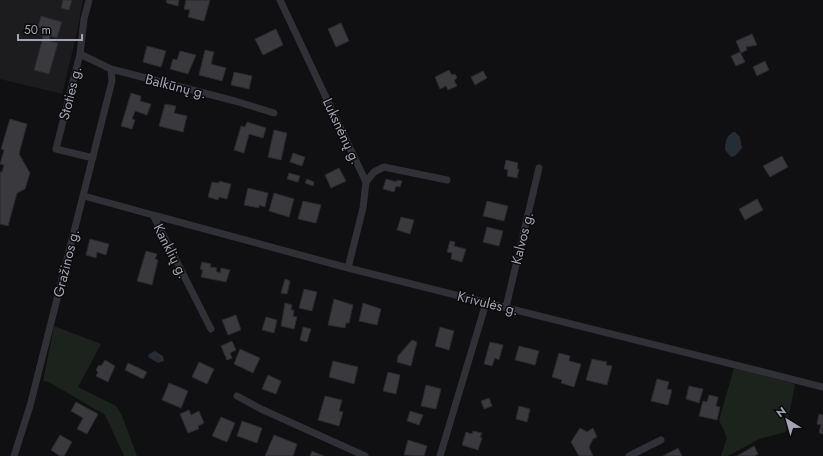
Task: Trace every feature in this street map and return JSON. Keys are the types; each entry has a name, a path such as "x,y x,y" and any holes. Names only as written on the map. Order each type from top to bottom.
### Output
{"street":[{"name":"Stoties g.","path":"89,0 84,19 80,54 56,148 93,158"},
{"name":"Luksnėnų g.","path":"280,0 366,182 363,208 348,268"},
{"name":"Balkūnų g.","path":"80,54 111,69 235,100 274,113"},
{"name":"Gražinos g.","path":"14,456 30,406 84,196 112,81 111,69"},
{"path":"366,182 374,172 384,166 447,180"},
{"name":"Kalvos g.","path":"506,307 539,168"},
{"name":"Kanklių g.","path":"84,196 153,215 211,329"},
{"name":"Krivulės g.","path":"153,215 348,268 823,387"},
{"path":"440,456 486,303"},
{"path":"237,396 365,456"},
{"path":"630,456 661,440"}],"shaded area":[{"path":"0,0 83,0 77,33 62,94 0,79"},
{"path":"733,132 740,137 742,148 735,156 731,157 725,150 725,147 727,138"},
{"path":"54,326 101,344 78,387 116,406 122,416 137,456 124,456 105,415 49,382 43,381"},
{"path":"155,351 163,356 164,361 158,363 148,357 149,354"},
{"path":"734,368 795,384 786,432 759,439 728,456 721,456 727,438 719,420"}],"building":[{"path":"63,0 72,0 69,10 61,8"},
{"path":"166,0 179,0 178,6 167,3"},
{"path":"186,0 210,0 204,21 188,17 190,10 184,9"},
{"path":"41,16 62,22 57,38 50,36 49,41 58,43 49,74 34,70 43,37 41,36 44,29 38,27"},
{"path":"341,23 349,41 336,47 328,29"},
{"path":"276,29 283,45 263,55 255,39"},
{"path":"752,34 757,45 746,47 747,50 741,53 736,41"},
{"path":"147,46 166,51 161,67 143,62"},
{"path":"205,50 214,52 211,64 226,68 222,81 199,75"},
{"path":"180,51 196,55 188,74 170,69 173,59 177,60"},
{"path":"740,52 745,62 736,66 731,56"},
{"path":"765,61 769,70 757,76 753,67"},
{"path":"449,70 452,75 455,74 457,78 454,80 457,86 448,90 446,86 440,89 435,77"},
{"path":"483,71 487,78 475,85 471,77"},
{"path":"234,72 252,76 249,89 231,85"},
{"path":"131,93 141,96 140,101 151,104 147,115 135,111 132,119 135,120 132,129 121,126"},
{"path":"165,104 176,106 174,113 187,116 183,132 159,126"},
{"path":"10,119 27,124 19,154 30,173 25,189 17,193 8,226 0,224 0,172 2,172 4,165 0,164 4,150 1,149"},
{"path":"247,122 266,128 263,138 249,134 244,153 234,150 241,126 245,127"},
{"path":"274,130 287,133 281,160 268,157"},
{"path":"293,153 305,157 302,166 290,162"},
{"path":"782,156 788,167 770,177 763,166"},
{"path":"506,160 518,163 517,169 519,169 517,178 507,176 508,170 504,169"},
{"path":"339,168 346,181 331,188 325,175"},
{"path":"289,173 300,176 298,182 287,179"},
{"path":"307,179 314,182 313,186 305,183"},
{"path":"386,179 397,182 397,180 402,181 400,187 396,186 394,192 383,189"},
{"path":"219,181 231,184 227,199 219,197 218,200 208,197 212,182 219,183"},
{"path":"248,188 268,193 265,207 259,205 259,208 244,205"},
{"path":"274,193 294,199 289,217 269,211"},
{"path":"757,199 763,210 745,220 739,209"},
{"path":"303,201 321,205 316,223 298,219"},
{"path":"487,201 508,206 504,221 483,216"},
{"path":"401,217 414,220 410,234 397,230"},
{"path":"487,227 503,231 499,246 483,242"},
{"path":"90,239 109,244 106,255 97,252 96,258 86,255"},
{"path":"450,241 455,242 454,246 466,249 462,262 451,259 452,253 447,252"},
{"path":"146,251 157,254 155,259 158,260 152,285 137,281"},
{"path":"202,262 211,264 210,267 217,268 216,271 220,273 221,268 230,270 226,282 201,277 203,270 200,269"},
{"path":"285,279 290,281 287,294 281,293"},
{"path":"304,289 317,292 312,311 299,308"},
{"path":"334,299 353,305 349,323 346,323 345,328 328,325"},
{"path":"285,303 292,305 291,310 294,310 293,316 297,317 294,329 281,326"},
{"path":"363,303 381,309 377,325 359,321"},
{"path":"236,315 241,330 228,335 222,320"},
{"path":"266,317 277,320 274,333 262,330"},
{"path":"303,327 311,329 307,342 300,340"},
{"path":"440,327 454,331 449,350 435,346"},
{"path":"412,340 417,342 411,366 397,362 398,356"},
{"path":"232,341 236,350 230,353 232,358 227,360 221,346"},
{"path":"490,342 503,345 499,360 495,358 492,366 484,364"},
{"path":"519,346 539,351 535,365 515,360"},
{"path":"240,349 260,358 253,373 234,364"},
{"path":"559,353 570,356 569,361 581,364 574,387 561,383 562,380 552,377"},
{"path":"592,359 607,362 606,365 612,366 607,385 586,380"},
{"path":"105,360 115,366 108,382 96,376 98,372 96,370"},
{"path":"333,361 358,367 354,384 329,377"},
{"path":"199,362 214,369 207,384 192,377"},
{"path":"128,363 147,372 143,379 125,370"},
{"path":"388,372 400,375 396,394 383,391"},
{"path":"268,375 281,381 276,394 262,389"},
{"path":"657,379 669,382 667,389 672,390 668,405 651,401"},
{"path":"169,383 188,391 181,408 162,400"},
{"path":"426,385 441,389 436,409 421,406"},
{"path":"689,386 703,389 699,403 686,399"},
{"path":"709,395 718,397 716,406 720,407 717,420 699,416 703,401 707,402"},
{"path":"325,396 342,400 339,411 343,412 339,426 318,420"},
{"path":"489,398 492,406 484,409 481,401"},
{"path":"76,402 98,414 87,434 77,429 83,418 71,411"},
{"path":"519,406 530,409 527,422 516,419"},
{"path":"189,410 191,415 199,411 204,423 198,426 199,429 188,433 180,414"},
{"path":"410,411 423,415 419,425 407,421"},
{"path":"819,414 823,415 823,434 819,433 821,425 817,424"},
{"path":"221,417 235,423 227,442 212,436"},
{"path":"242,421 262,428 257,443 237,436"},
{"path":"580,428 587,432 593,428 597,437 593,439 589,447 593,456 579,456 571,442"},
{"path":"473,431 482,433 478,450 462,445 466,432 472,434"},
{"path":"60,435 72,442 64,456 60,456 51,450"},
{"path":"274,435 297,444 293,456 265,456"},
{"path":"408,440 427,446 424,456 404,455"},
{"path":"754,446 758,454 754,456 737,456"},
{"path":"678,448 682,456 663,456"},
{"path":"312,451 324,456 310,456"}]}
